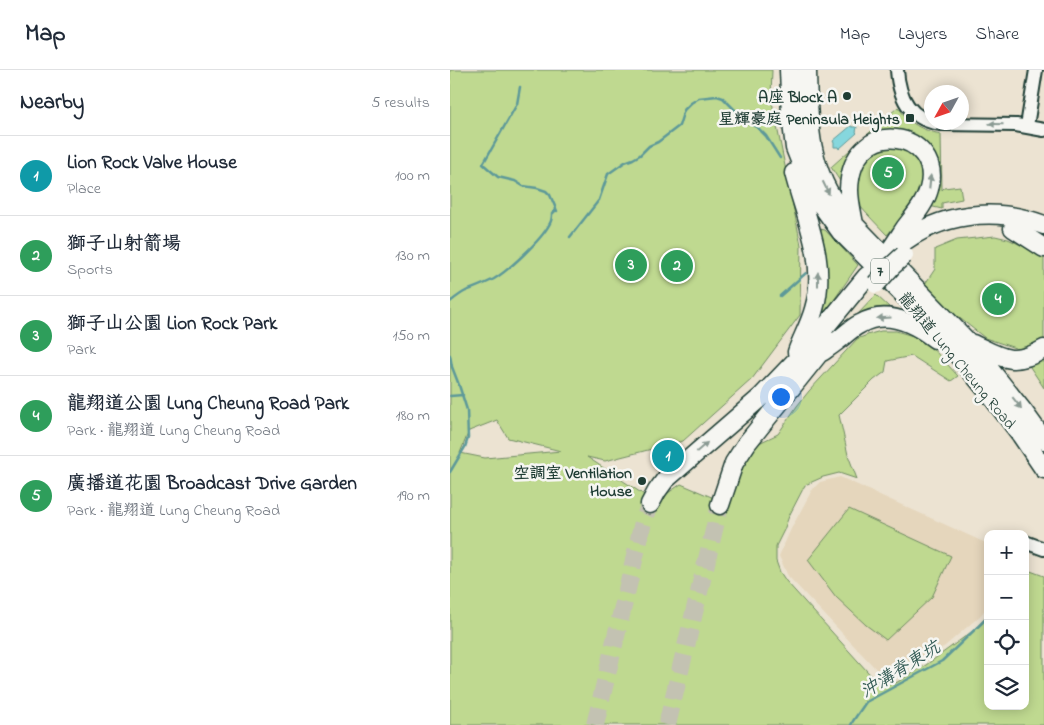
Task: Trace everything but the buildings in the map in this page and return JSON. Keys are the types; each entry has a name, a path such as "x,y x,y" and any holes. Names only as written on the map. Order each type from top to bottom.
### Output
{"highway":[{"name":"龍翔道 Lung Cheung Road","path":"789,70 791,120 795,148 811,190 836,226 915,306 963,348 989,393 1044,468"},
{"name":"龍翔道 Lung Cheung Road","path":"807,70 808,114 811,140 815,160 830,196 963,348 1023,411 1044,440"},
{"path":"854,224 849,188 852,169 859,154 865,148 886,138 896,138 909,142 916,147 926,160 930,171 929,190 898,260 871,280"},
{"path":"794,362 800,341 815,309 818,284 815,246 793,166 795,148"},
{"path":"720,505 734,463 747,443 818,355 842,316 871,280 886,256 909,236 937,223 975,215 1008,215 1044,225"},
{"path":"909,236 942,234 965,228 990,226 1013,228 1044,238"},
{"path":"1013,228 1044,248"},
{"path":"650,504 656,491 670,475 760,397 842,316"},
{"path":"818,355 860,323 884,317 911,323 944,346 963,348 1002,358 1017,359 1027,357 1044,349"}],"street":[{"path":"897,70 903,100 913,112 930,122 940,124 1016,125 1044,130"},
{"path":"1027,126 1036,70"},
{"path":"1029,543 1044,549"}],"shaded area":[{"path":"840,477 984,542 984,611 980,616 945,646 897,673 877,670 788,576 779,556 812,490 820,482"}],"green space":[{"path":"450,70 772,70 771,97 801,245 800,315 752,379 683,441 605,461 587,457 655,502 681,484 728,504 744,462 759,443 778,434 809,391 857,339 881,331 896,331 913,336 936,352 958,376 951,381 912,356 887,361 885,372 874,380 839,415 848,455 857,479 839,473 823,477 805,485 776,546 776,561 786,581 876,681 894,684 926,665 974,630 984,619 984,710 1029,710 1029,570 1044,576 1044,725 450,725","holes":["497,420 508,438 561,451 485,458 460,453 469,431"]},
{"path":"898,107 907,118 924,130 941,134 942,190 944,188 960,186 962,199 942,203 942,209 916,203 887,235 850,194 831,167"},
{"path":"814,228 825,230 858,265 823,316 827,284"},
{"path":"995,236 1008,239 1044,256 1044,388 1018,349 985,338 952,312 925,284 935,269 935,249 957,240"},
{"path":"876,295 889,307 857,315"},
{"path":"849,509 951,556 932,597 886,640 866,625 836,597 808,560"}],"water":[{"path":"851,126 857,127 857,133 839,149 834,147 833,141"}],"waterway":[{"path":"520,87 517,104 483,164 498,177 515,181 523,186 546,191 550,195 557,211"},
{"path":"570,237 599,200 608,174 625,162 640,155 649,146 658,142 679,126 684,110 699,98 717,96 723,98 748,123 758,128 766,136 780,158"},
{"path":"450,302 466,291 494,279 516,262 545,231 550,223 552,214 556,210"},
{"path":"780,296 806,273"},
{"path":"450,355 452,367 467,410 468,438 465,447 450,472"},
{"path":"450,396 463,395"},
{"name":"沖溝脊東坑","path":"851,725 866,702 942,661 985,620"}],"tunnel":[{"path":"595,725 643,522 650,504"},
{"path":"667,725 720,505"}],"place":[{"name":"A座 Block A","path":"847,96"},
{"name":"星輝豪庭 Peninsula Heights","path":"910,118"},
{"name":"廣播道花園 Broadcast Drive Garden","path":"888,173"},
{"name":"獅子山公園 Lion Rock Park","path":"631,265"},
{"name":"獅子山射箭場","path":"677,266"},
{"name":"龍翔道公園 Lung Cheung Road Park","path":"998,299"},
{"name":"Lion Rock Valve House","path":"668,456"},
{"name":"空調室 Ventilation House","path":"642,481"}]}
